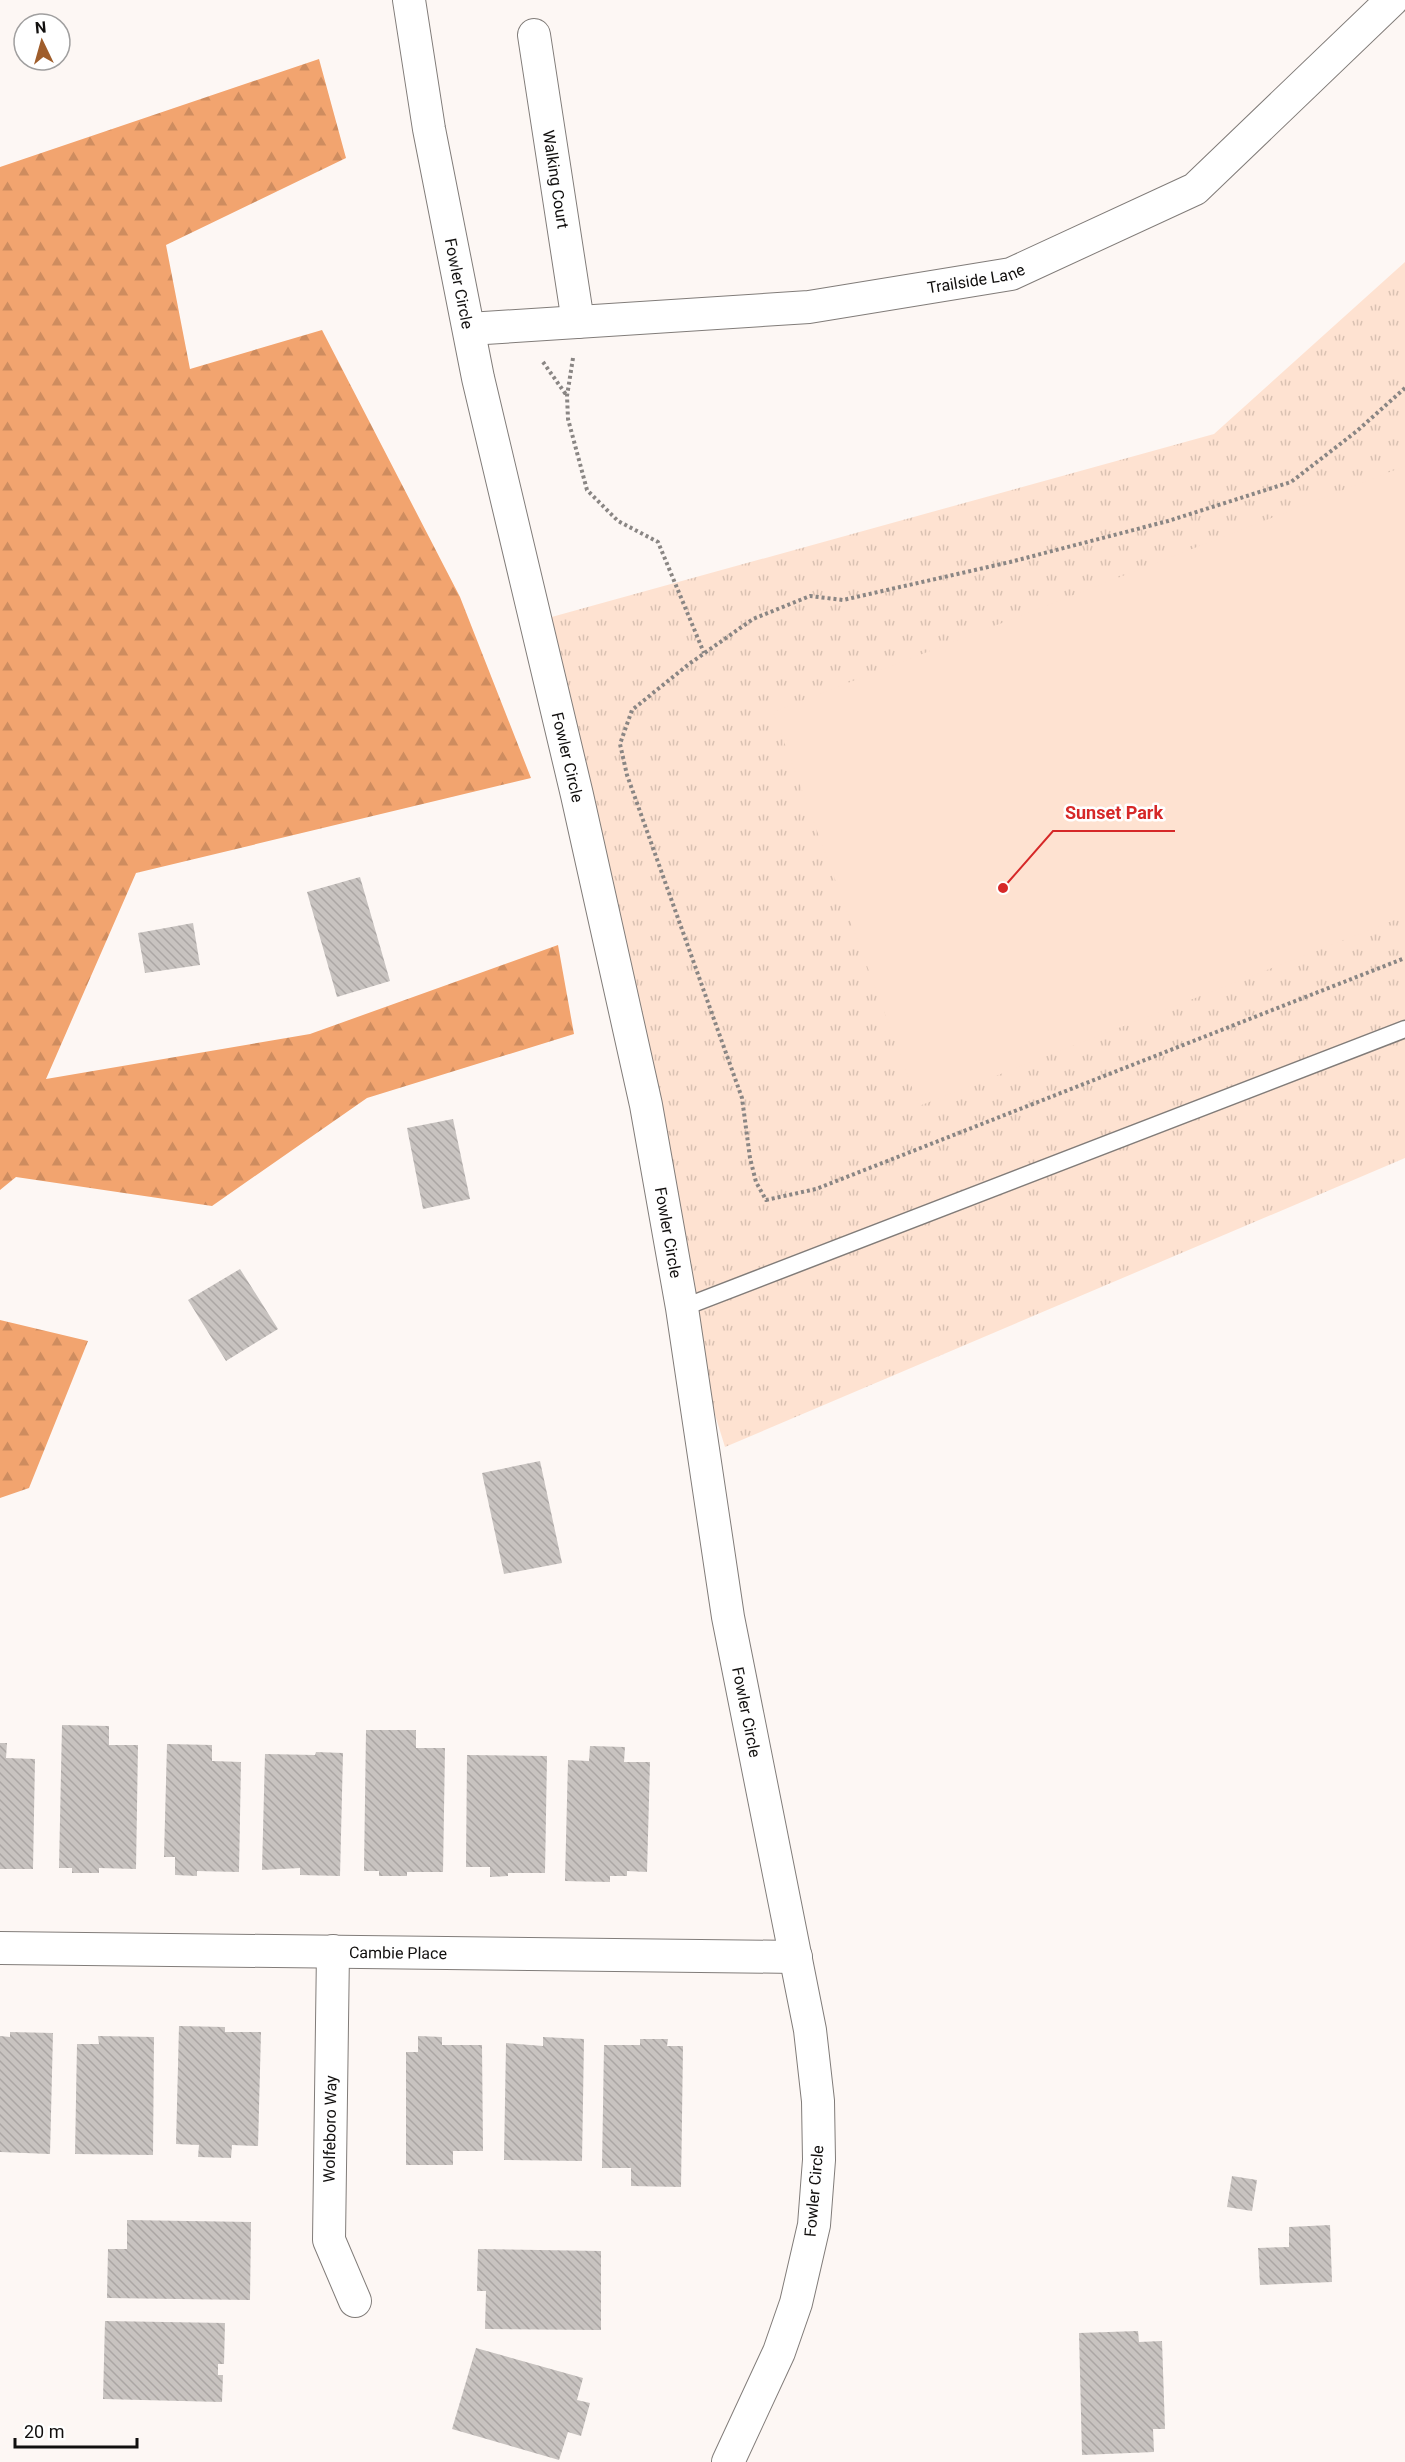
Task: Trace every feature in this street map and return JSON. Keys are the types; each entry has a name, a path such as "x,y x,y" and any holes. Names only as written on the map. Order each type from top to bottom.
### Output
{"street":[{"name":"Fowler Circle","path":"409,0 429,129 469,329 646,1105 682,1308 728,1617 810,2030 818,2102 819,2160 814,2225 796,2303 779,2352 728,2462"},
{"name":"Trailside Lane","path":"469,329 808,307 1011,274 1195,189 1392,0"},
{"name":"Walking Court","path":"534,34 578,322"},
{"name":"Cambie Place","path":"0,1948 796,1957"},
{"name":"Wolfeboro Way","path":"333,1952 329,2240 355,2301"}],"lane":[{"path":"682,1308 1405,1029"}],"path":[{"path":"578,322 567,396 568,419 587,490 618,521 658,542 704,653"},
{"path":"1405,388 1357,431 1291,482 1168,521 1010,562 843,600 810,596 753,619 704,653 632,710 620,744 627,775 644,826 742,1098 750,1158 756,1182 766,1200 816,1189 1405,958"}],"green space":[{"path":"319,59 346,158 166,245 190,369 322,330 460,597 531,778 136,873 46,1079 310,1034 558,945 574,1034 367,1098 212,1206 16,1177 0,1190 0,167"},
{"path":"1405,262 1405,1158 725,1447 682,1308 548,618 1214,434"},
{"path":"1405,466 1405,916 919,1106 773,712"},
{"path":"0,1320 88,1341 29,1488 0,1498"}],"building":[{"path":"360,877 390,981 337,997 307,892"},
{"path":"193,923 200,965 145,973 138,933"},
{"path":"453,1119 470,1199 423,1209 407,1128"},
{"path":"240,1269 278,1329 226,1361 188,1300"},
{"path":"540,1461 562,1563 504,1574 482,1473"},
{"path":"62,1725 109,1726 109,1745 138,1745 136,1869 99,1868 99,1873 72,1873 72,1868 59,1868"},
{"path":"366,1730 416,1730 416,1748 445,1748 443,1872 407,1872 407,1876 379,1876 379,1871 364,1871"},
{"path":"0,1743 7,1743 6,1758 35,1759 33,1869 0,1869"},
{"path":"167,1744 212,1745 212,1761 241,1762 239,1872 197,1871 197,1876 175,1875 175,1857 164,1857"},
{"path":"590,1746 625,1747 624,1762 650,1762 647,1872 627,1871 627,1876 610,1876 610,1882 565,1881 568,1760 589,1761"},
{"path":"316,1752 343,1753 340,1876 300,1875 300,1868 262,1870 265,1754 315,1755"},
{"path":"467,1755 547,1756 545,1873 508,1873 508,1876 490,1877 490,1867 466,1867"},
{"path":"179,2026 225,2027 225,2032 261,2032 258,2146 232,2145 231,2158 198,2157 199,2145 176,2144"},
{"path":"10,2032 53,2033 50,2154 0,2152 0,2036 10,2037"},
{"path":"98,2036 154,2037 153,2155 75,2154 77,2044 99,2044"},
{"path":"418,2036 442,2037 442,2045 482,2045 483,2151 453,2151 453,2165 406,2165 406,2052 418,2052"},
{"path":"543,2037 584,2039 582,2161 504,2160 506,2043 543,2046"},
{"path":"640,2039 668,2039 667,2046 683,2046 681,2187 631,2186 631,2168 602,2168 604,2045 640,2045"},
{"path":"1232,2176 1257,2180 1252,2211 1227,2207"},
{"path":"127,2220 251,2222 250,2300 107,2298 108,2249 127,2249"},
{"path":"1330,2225 1332,2282 1260,2285 1258,2248 1289,2247 1289,2227"},
{"path":"478,2249 601,2251 601,2330 485,2329 486,2291 477,2291"},
{"path":"105,2321 225,2323 224,2364 218,2364 218,2375 223,2375 222,2402 103,2399"},
{"path":"1138,2331 1139,2342 1162,2341 1165,2429 1153,2429 1154,2452 1082,2455 1079,2333"},
{"path":"476,2348 583,2378 577,2400 590,2403 581,2436 568,2432 559,2460 452,2429"}],"place":[{"name":"Sunset Park","path":"1003,888"}]}
